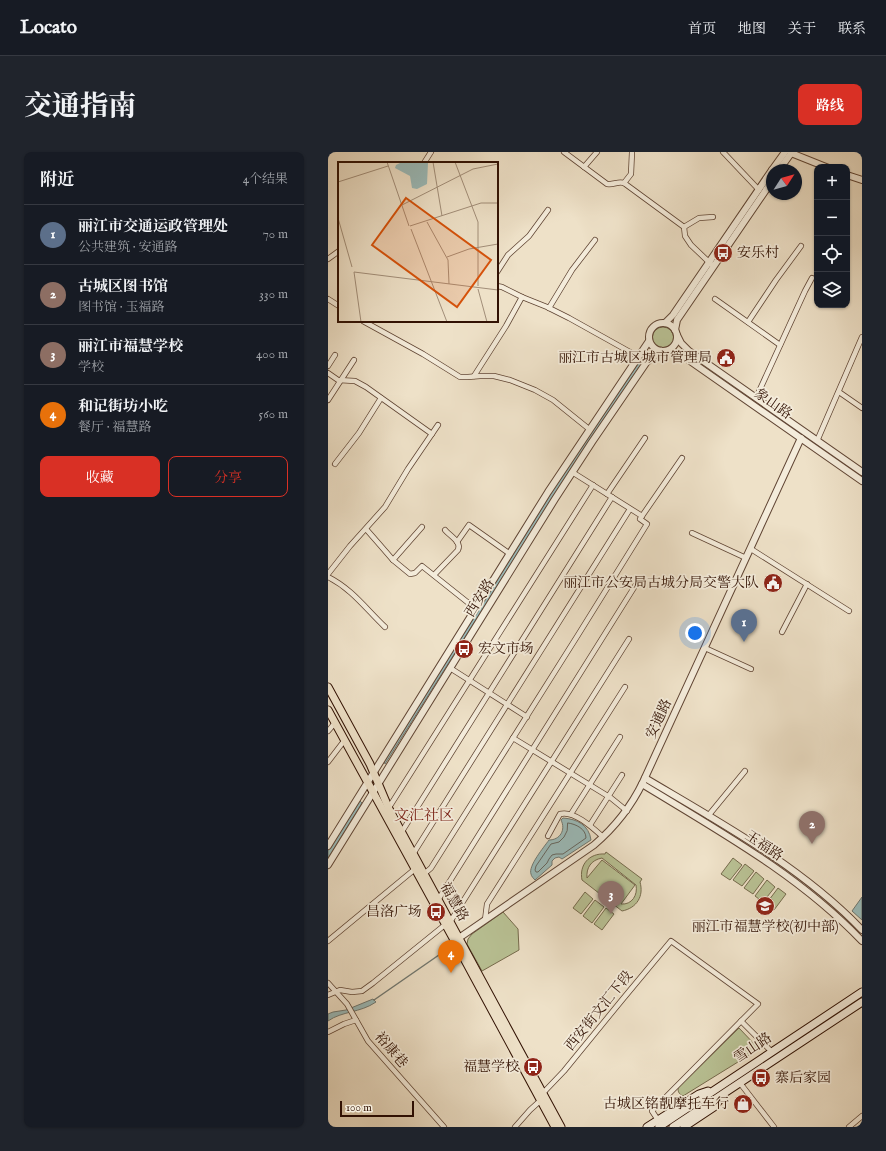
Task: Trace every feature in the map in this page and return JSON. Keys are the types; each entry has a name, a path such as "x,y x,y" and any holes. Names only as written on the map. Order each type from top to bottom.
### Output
{"main road":[{"name":"福慧路","path":"328,686 370,764 388,808 438,900 448,923"},
{"name":"福慧路","path":"328,710 415,869 448,923 561,1127"},
{"name":"福慧路","path":"457,939 555,1127"},
{"name":"雪山路","path":"647,1127 659,1123 699,1094 719,1087 862,992"},
{"name":"雪山路","path":"673,1127 862,1002"},
{"path":"684,1127 714,1107 724,1093"}],"street":[{"path":"425,162 431,152"},
{"path":"564,152 607,184 619,182 624,183 684,227 687,240 711,264"},
{"path":"584,167 597,152"},
{"path":"624,183 631,174 632,152"},
{"path":"723,152 759,190"},
{"path":"789,152 819,164"},
{"path":"782,164 789,152"},
{"path":"778,164 789,152"},
{"path":"850,176 862,180"},
{"path":"676,333 671,326 665,323 656,324 649,334 649,341 655,349 661,351 669,350 675,344 676,333 677,320 766,179"},
{"path":"665,323 673,315 766,188"},
{"path":"498,270 508,255 529,236 548,210"},
{"path":"684,227 699,218 713,217"},
{"path":"549,308 572,270 595,240"},
{"path":"748,322 801,246"},
{"path":"328,259 338,252"},
{"path":"756,398 812,278"},
{"path":"498,286 569,318 639,357"},
{"path":"474,376 506,326 522,297"},
{"path":"328,299 338,305"},
{"path":"715,299 780,345"},
{"path":"364,322 423,354 460,377 487,376 501,378 519,383 535,390 553,400 589,429"},
{"name":"象山路","path":"676,333 681,343 689,351 862,472"},
{"path":"818,441 860,348 862,337"},
{"name":"西安路","path":"328,846 548,492 649,341"},
{"name":"象山路","path":"669,350 684,356 862,481"},
{"name":"西安路","path":"328,865 572,472 646,363 661,351"},
{"path":"328,364 335,355"},
{"path":"328,400 354,360"},
{"path":"328,373 338,380 355,382 366,387 432,434"},
{"path":"839,392 862,408"},
{"path":"335,464 359,433 381,398"},
{"path":"385,627 347,588 328,576 350,546 385,507 408,469 438,425"},
{"path":"401,833 489,693 645,438"},
{"name":"安通路","path":"457,939 586,851 603,837 627,811 645,778 802,438"},
{"path":"424,874 431,868 647,524 640,519 682,458"},
{"path":"572,472 642,516"},
{"path":"388,808 593,485"},
{"path":"413,854 630,509"},
{"path":"457,542 469,525 510,554"},
{"path":"393,560 422,527"},
{"path":"366,529 393,560 410,574 415,573 422,566 476,608"},
{"path":"434,575 459,549 460,545 444,530"},
{"path":"692,533 746,558"},
{"path":"751,549 849,611"},
{"path":"782,632 807,584"},
{"path":"438,900 635,586"},
{"path":"328,996 343,990 355,992 362,991 373,984 448,923 629,639"},
{"path":"705,648 751,669"},
{"path":"450,668 527,717"},
{"path":"485,920 487,904 625,687"},
{"path":"328,732 335,723"},
{"path":"571,814 620,737"},
{"path":"513,738 609,796 627,811"},
{"path":"328,762 344,741"},
{"path":"708,816 746,771"},
{"path":"590,825 622,775"},
{"name":"玉福路","path":"645,778 762,849 838,907 862,930"},
{"name":"玉福路","path":"642,784 763,859 818,900 862,940"},
{"path":"548,836 560,814 566,813 571,814 590,825 603,837"},
{"path":"328,941 415,869"},
{"name":"西安街文汇下段","path":"543,1093 564,1071 671,941 758,1004 741,1021"},
{"name":"裕康巷","path":"328,983 347,1004 369,1042 444,1127"},
{"path":"328,1032 355,1019"},
{"path":"659,1123 652,1111 741,1021 772,1052"},
{"path":"740,1084 774,1127"},
{"path":"515,1127 541,1100"},
{"path":"849,1127 862,1116"}],"green space":[{"path":"663,327 667,328 673,334 673,342 667,348 663,349 659,348 653,342 652,338 653,334 659,328"},
{"path":"606,852 642,879 640,882 641,892 638,901 632,907 622,911 582,880 582,869 586,861 599,854 605,854","holes":["602,858 636,885 636,892 633,899 628,903 621,904 635,885 602,860 587,878 587,871 592,863"]},
{"path":"733,858 742,865 730,880 721,874"},
{"path":"745,864 754,871 742,886 733,880"},
{"path":"756,872 764,879 753,894 744,888"},
{"path":"767,880 775,887 763,902 755,896"},
{"path":"778,888 786,894 774,910 766,904"},
{"path":"585,892 593,899 581,914 573,908"},
{"path":"595,900 604,907 592,923 583,916"},
{"path":"606,908 614,914 602,930 594,924"},
{"path":"503,912 518,929 519,950 482,971 467,944 468,939 472,934"},
{"path":"739,1028 759,1049 683,1096 679,1092 678,1088"}],"water":[{"path":"642,358 644,360 568,473 385,764 384,761 565,471"},
{"path":"359,800 362,803 328,858 328,850"},
{"path":"563,818 577,821 582,824 588,830 591,840 562,859 559,857 555,858 552,861 552,865 535,880 531,875 532,866 549,840 553,840 561,834 563,827 561,820"},
{"path":"862,897 862,920 852,911"},
{"path":"373,999 376,1002 370,1006 339,1015 328,1021 328,1014 346,1010"}],"waterway":[{"path":"374,1000 449,948"}],"place":[{"name":"安乐村","path":"723,253"},
{"name":"丽江市古城区城市管理局","path":"726,358"},
{"name":"丽江市公安局古城分局交警大队","path":"773,583"},
{"name":"丽江市交通运政管理处","path":"744,642"},
{"name":"宏文市场","path":"464,649"},
{"name":"古城区图书馆","path":"812,844"},
{"name":"丽江市福慧学校(初中部)","path":"765,906"},
{"name":"昌洛广场","path":"436,912"},
{"name":"丽江市福慧学校","path":"611,914"},
{"name":"和记街坊小吃","path":"451,973"},
{"name":"福慧学校","path":"533,1067"},
{"name":"寨后家园","path":"761,1078"},
{"name":"古城区铭靓摩托车行","path":"743,1104"}],"district":[{"name":"文汇社区","path":"424,815"}]}
